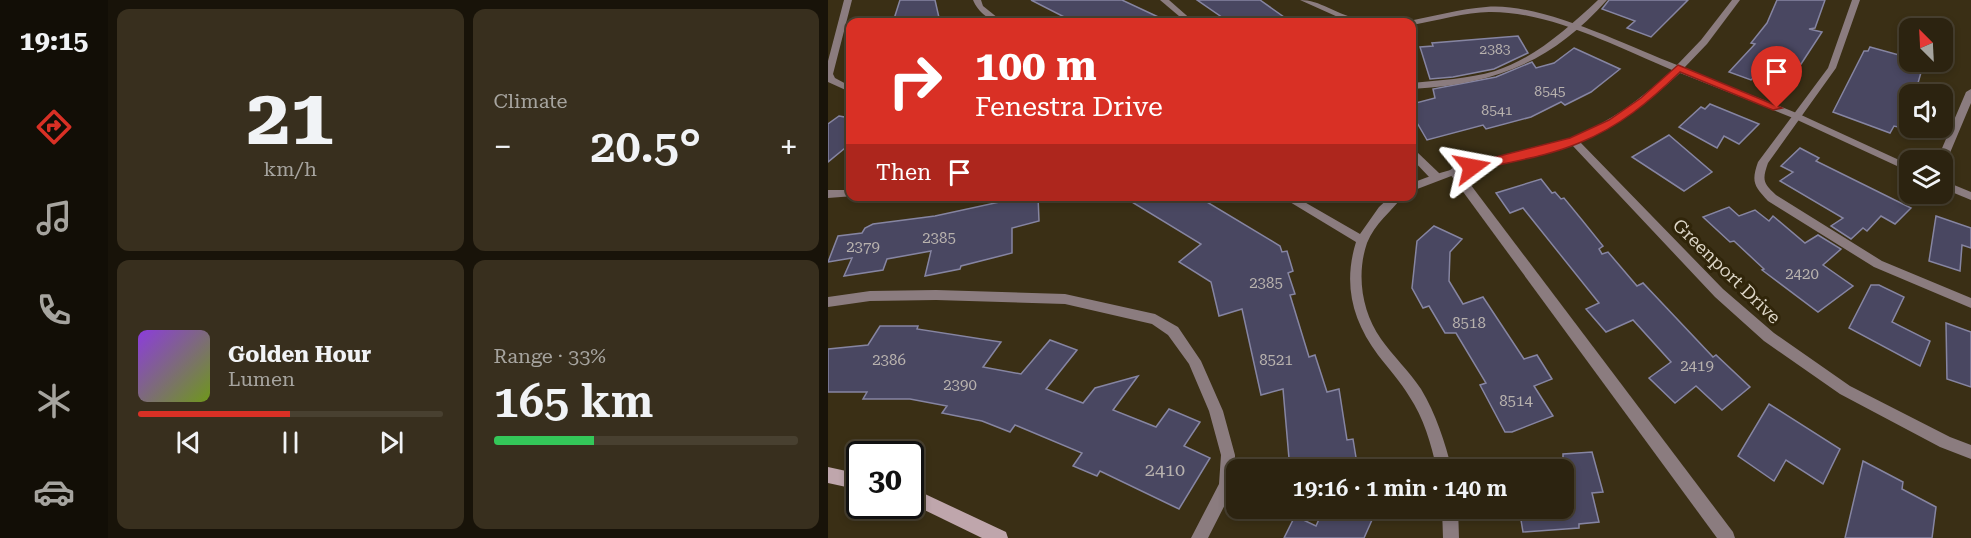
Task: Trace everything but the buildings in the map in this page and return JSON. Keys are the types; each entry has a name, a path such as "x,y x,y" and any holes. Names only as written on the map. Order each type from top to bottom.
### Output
{"street":[{"path":"846,88 836,85 829,74 848,0"},
{"path":"977,0 980,7 994,18"},
{"path":"1164,0 1185,18"},
{"path":"1304,0 1347,18"},
{"path":"1416,85 1507,69 1524,61 1574,27 1603,0"},
{"path":"1416,186 1435,176 1574,141 1613,122 1645,100 1678,68 1736,0"},
{"path":"1856,0 1832,68 1763,162 1758,177 1762,188 1772,198 1878,264 1971,303"},
{"path":"1416,22 1487,9 1517,10 1551,18 1796,116 1899,164"},
{"path":"1946,150 1971,92"},
{"name":"Greenport Drive","path":"1574,141 1719,293 1769,337 1845,390 1945,442 1971,452"},
{"path":"1416,157 1435,176"},
{"path":"1454,171 1727,538"},
{"path":"1953,189 1971,196"},
{"path":"828,194 846,194"},
{"path":"1294,201 1360,239"},
{"path":"1392,201 1384,207 1360,239 1355,275 1358,303 1372,336 1401,371 1420,400 1438,442 1442,459"},
{"path":"828,302 870,296 936,295 1065,299 1155,319 1173,331 1194,362 1216,411 1228,456 1227,485 1198,538"},
{"path":"828,475 846,479"},
{"path":"924,502 999,538"},
{"path":"1451,519 1452,538"}],"route":[{"path":"1472,167 1574,141 1613,122 1645,100 1678,68 1777,108"}]}
